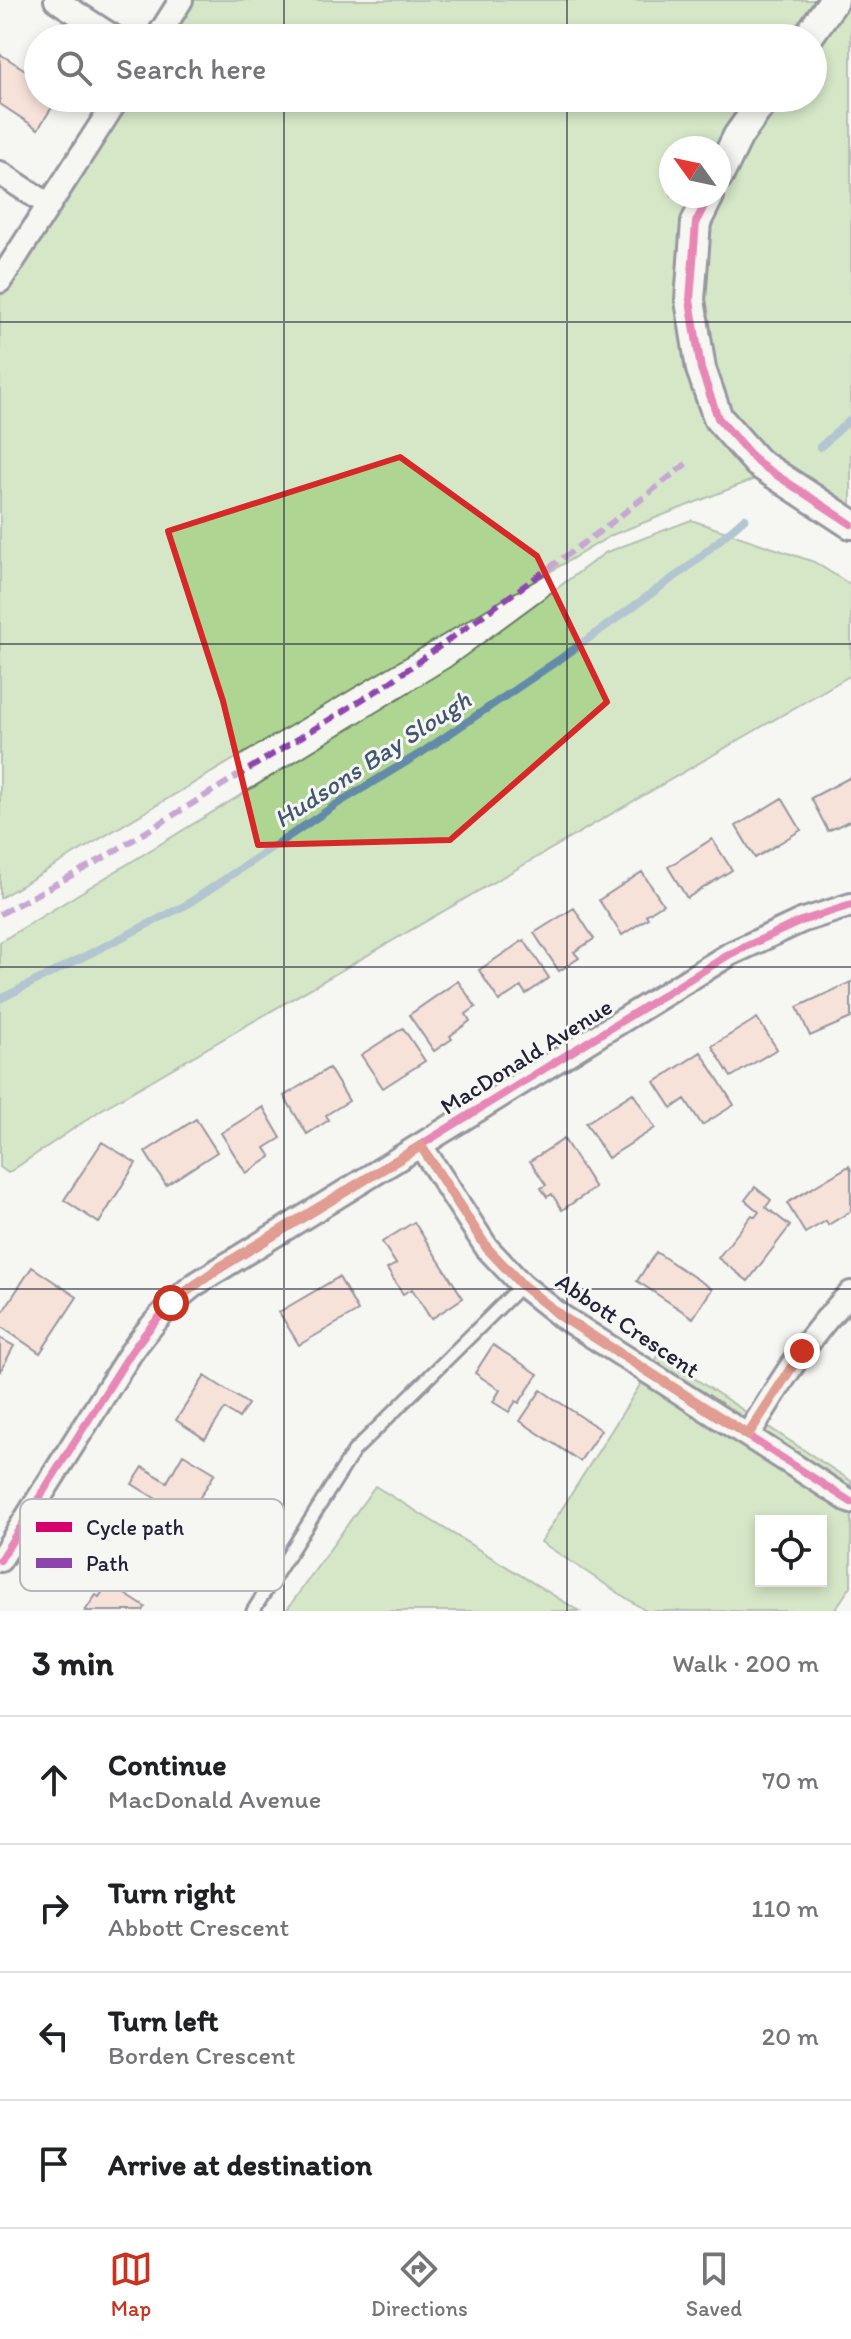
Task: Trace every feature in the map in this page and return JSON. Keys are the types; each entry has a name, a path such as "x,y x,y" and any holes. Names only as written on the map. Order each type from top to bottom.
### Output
{"street":[{"path":"56,0 93,24"},
{"path":"166,24 181,0"},
{"path":"817,24 834,0"},
{"path":"0,281 109,112"},
{"path":"731,150 755,112"},
{"path":"0,173 49,205"},
{"path":"703,208 696,222 690,300 701,369 718,418 758,463 851,524"},
{"name":"MacDonald Avenue","path":"38,1499 148,1329 171,1303 220,1267 730,954 801,921 851,905"},
{"name":"Abbott Crescent","path":"421,1146 487,1248 522,1285 561,1316 851,1502"},
{"path":"748,1435 802,1351 829,1315 851,1293"},
{"name":"MacDonald Avenue","path":"0,1560 20,1528"}],"lane":[{"path":"284,1562 354,1451 522,1285"},
{"path":"253,1611 266,1591"}],"highlighted area":[{"path":"400,457 537,556 607,702 450,840 258,845 223,701 168,531"}],"green space":[{"path":"179,0 851,0 851,516 783,468 612,535 0,898 0,274 102,112 827,112 827,24 161,24"},
{"path":"691,520 814,562 851,585 851,675 104,1108 8,1173 0,1167 0,942 450,667 605,553"},
{"path":"659,1355 851,1481 851,1586 834,1611 646,1611 541,1542"},
{"path":"375,1486 579,1611 286,1611"}],"building":[{"path":"0,54 24,69 24,112 49,112 38,129 0,104"},
{"path":"851,777 851,820 828,831 811,798"},
{"path":"782,798 801,830 755,858 736,826"},
{"path":"712,839 732,870 687,898 668,867"},
{"path":"642,872 663,904 622,935 599,900"},
{"path":"574,908 594,939 574,952 579,958 559,971 534,933"},
{"path":"524,940 549,978 526,994 521,987 499,1001 479,970"},
{"path":"458,981 476,1007 466,1014 470,1021 434,1051 409,1015"},
{"path":"851,982 851,1018 810,1036 797,1007"},
{"path":"757,1018 777,1049 731,1077 712,1046"},
{"path":"403,1028 425,1061 383,1088 361,1055"},
{"path":"701,1052 734,1105 702,1125 685,1099 672,1108 655,1082"},
{"path":"329,1068 349,1101 326,1115 329,1120 307,1134 284,1096"},
{"path":"633,1093 655,1128 608,1158 586,1123"},
{"path":"263,1107 281,1138 265,1148 271,1157 246,1173 221,1133"},
{"path":"196,1119 217,1152 166,1185 145,1152"},
{"path":"564,1139 595,1188 562,1210 552,1194 547,1197 541,1188 546,1185 530,1161"},
{"path":"102,1142 136,1163 99,1223 64,1200"},
{"path":"849,1166 851,1211 828,1225 826,1221 805,1233 787,1203"},
{"path":"755,1187 771,1200 766,1207 790,1226 748,1281 718,1258 752,1215 755,1217 759,1212 745,1200"},
{"path":"414,1222 463,1298 431,1319 412,1289 403,1294 387,1269 396,1264 382,1242"},
{"path":"656,1252 712,1289 693,1318 637,1281"},
{"path":"32,1267 77,1297 40,1353 0,1326 0,1316"},
{"path":"339,1277 358,1311 299,1345 279,1312"},
{"path":"0,1338 14,1346 0,1372"},
{"path":"493,1345 538,1374 519,1403 516,1401 509,1412 493,1402 500,1390 475,1373"},
{"path":"205,1376 248,1404 239,1418 225,1409 205,1439 176,1420"},
{"path":"541,1390 601,1430 580,1461 520,1421"},
{"path":"183,1454 215,1473 199,1499 156,1499 132,1484 143,1467 167,1482"},
{"path":"103,1591 120,1591 145,1607 143,1611 85,1611 96,1595 99,1597"}],"waterway":[{"name":"Hudsons Bay Slough","path":"820,447 851,419"},
{"name":"Hudsons Bay Slough","path":"0,999 186,905 560,659 687,568 745,518"}],"marked path":[{"path":"0,914 100,860 386,685 606,527 691,460"}],"cycle path":[{"path":"703,208 696,222 690,300 701,369 718,418 758,463 851,524"},
{"path":"38,1499 130,1354 159,1317 194,1285 730,954 801,921 851,905"},
{"path":"421,1146 487,1248 522,1285 561,1316 851,1502"},
{"path":"0,1560 20,1528"}],"route":[{"path":"171,1303 220,1267 421,1146 487,1248 522,1285 561,1316 748,1435 802,1351"}]}
